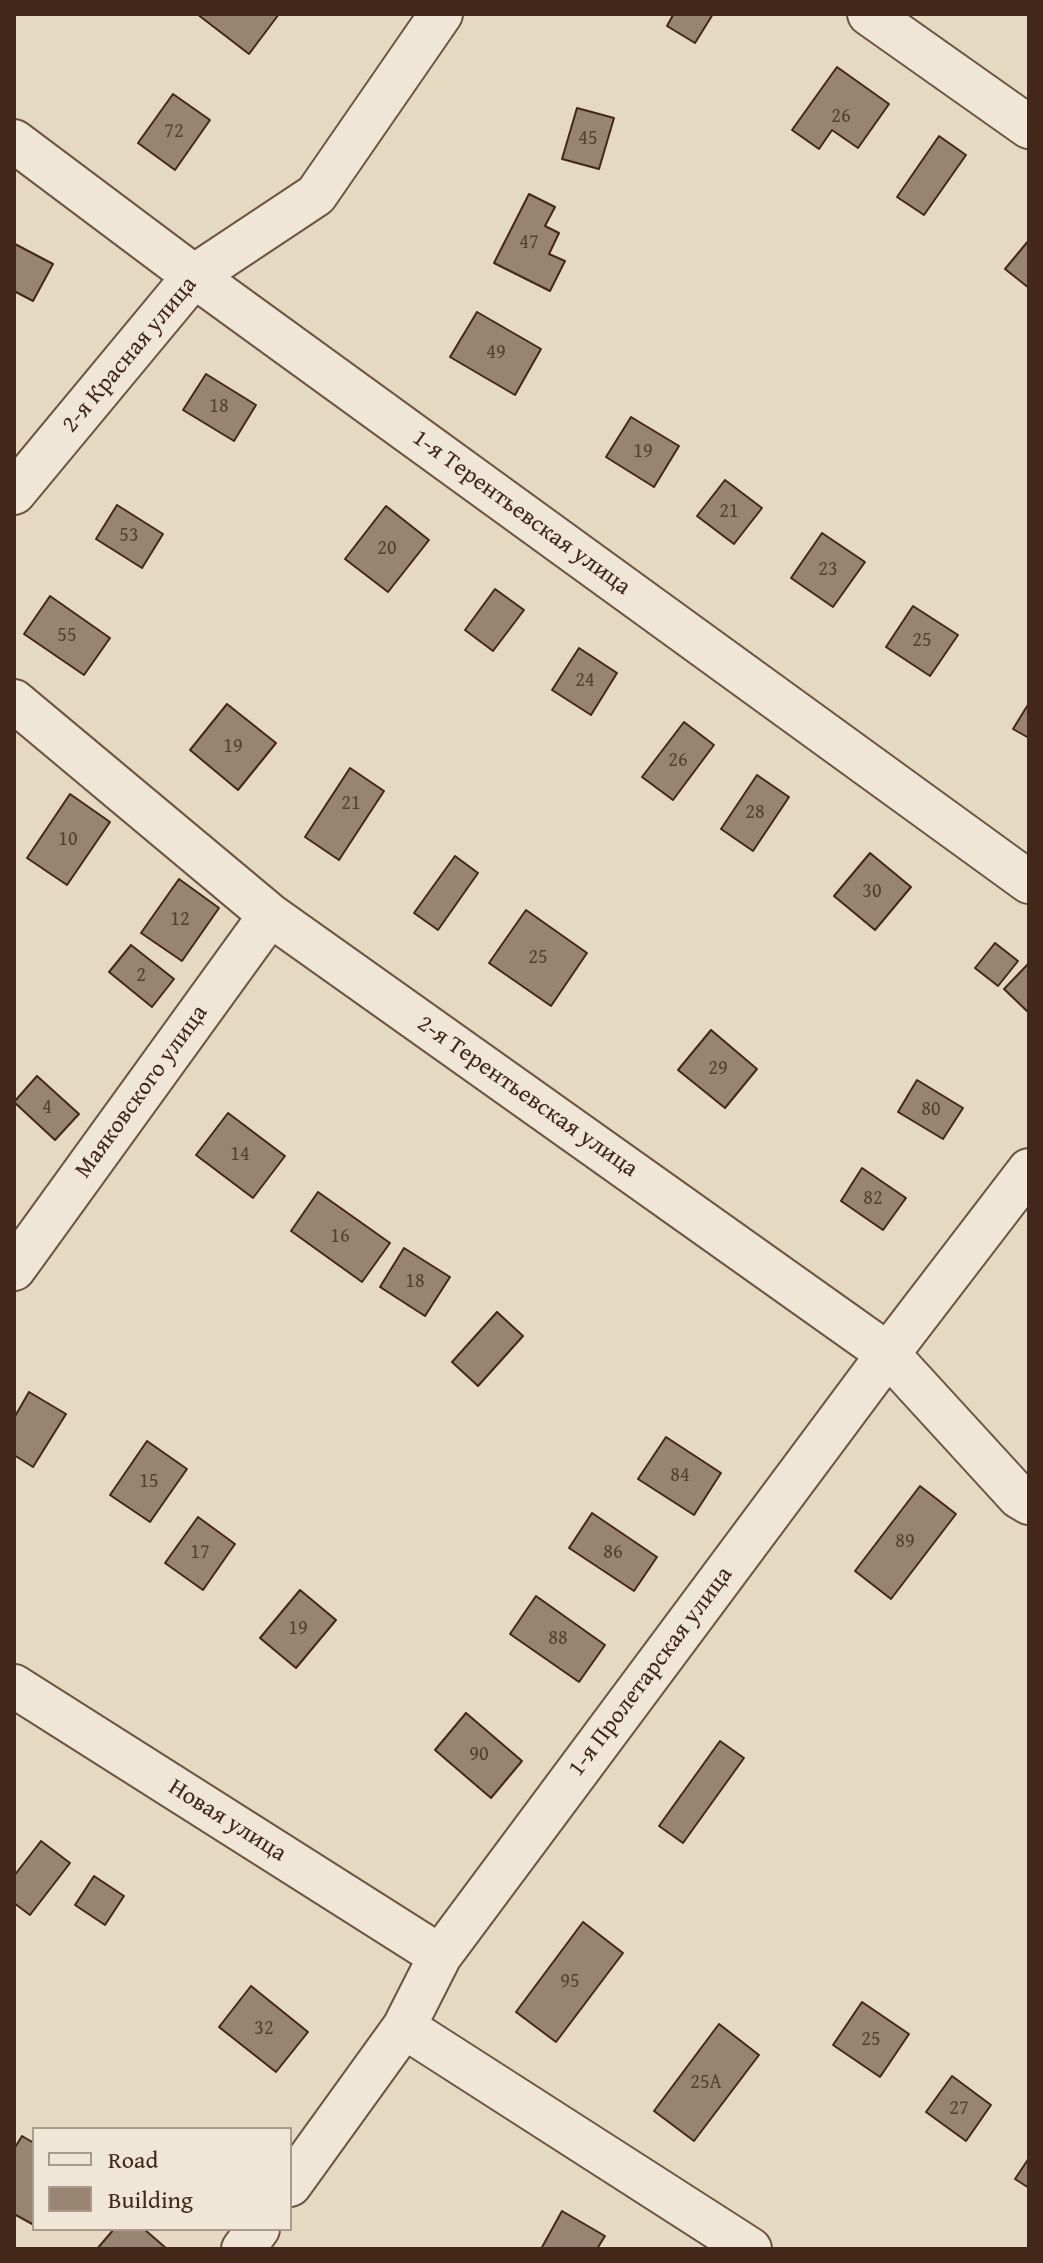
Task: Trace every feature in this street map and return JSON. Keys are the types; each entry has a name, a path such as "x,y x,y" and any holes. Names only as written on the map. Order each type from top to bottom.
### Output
{"street":[{"name":"2-я Красная улица","path":"14,493 194,276 316,195 441,14"},
{"path":"869,14 1029,127"},
{"name":"1-я Терентьевская улица","path":"14,141 194,276 1029,882"},
{"name":"2-я Терентьевская улица","path":"14,701 270,915 888,1354 1019,1497 1029,1503"},
{"name":"Маяковского улица","path":"14,1269 270,915"},
{"name":"1-я Пролетарская улица","path":"292,2182 404,2027 440,1956 888,1354 1029,1170"},
{"name":"Новая улица","path":"14,1686 440,1956"},
{"path":"404,2027 750,2249"},
{"path":"243,2249 256,2231"}],"building":[{"path":"197,14 279,14 249,54"},
{"path":"671,14 713,14 695,43 667,26"},
{"path":"837,67 889,104 858,148 832,130 819,149 792,130"},
{"path":"173,94 210,120 175,170 138,143"},
{"path":"577,108 614,118 599,169 562,159"},
{"path":"939,136 966,155 924,215 897,197"},
{"path":"529,194 555,207 545,226 559,233 549,254 565,261 550,291 494,263"},
{"path":"1029,240 1029,288 1005,269"},
{"path":"15,244 53,264 33,301 14,291"},
{"path":"477,312 541,349 515,395 450,357"},
{"path":"206,374 256,405 234,441 183,410"},
{"path":"631,417 679,446 654,487 606,457"},
{"path":"725,480 762,508 734,544 697,516"},
{"path":"117,505 163,534 142,568 96,539"},
{"path":"386,506 429,540 388,592 345,559"},
{"path":"822,533 865,562 833,607 791,578"},
{"path":"495,589 524,610 493,651 465,630"},
{"path":"50,596 110,638 84,675 24,634"},
{"path":"913,606 958,635 930,676 886,647"},
{"path":"579,648 617,673 591,715 552,690"},
{"path":"1029,703 1029,738 1013,729"},
{"path":"227,704 276,743 238,790 190,750"},
{"path":"684,722 714,745 673,800 642,777"},
{"path":"350,768 384,791 339,860 305,837"},
{"path":"757,775 789,797 753,851 721,829"},
{"path":"70,794 110,822 67,885 27,858"},
{"path":"870,853 911,887 875,930 834,896"},
{"path":"455,856 478,873 438,930 414,913"},
{"path":"179,879 219,908 182,961 141,933"},
{"path":"526,910 587,953 551,1006 489,963"},
{"path":"995,943 1018,961 998,986 975,968"},
{"path":"131,945 174,979 152,1007 109,972"},
{"path":"1029,963 1029,1011 1028,1012 1004,989"},
{"path":"711,1030 757,1069 725,1108 678,1070"},
{"path":"37,1076 79,1114 55,1140 14,1102"},
{"path":"917,1080 963,1108 943,1139 898,1112"},
{"path":"228,1113 285,1156 253,1198 196,1155"},
{"path":"862,1168 906,1198 883,1230 841,1201"},
{"path":"318,1192 390,1243 362,1282 291,1231"},
{"path":"404,1248 450,1277 425,1316 380,1287"},
{"path":"497,1312 523,1336 478,1386 452,1362"},
{"path":"29,1392 66,1414 33,1467 14,1455 14,1418"},
{"path":"666,1437 721,1473 694,1515 638,1479"},
{"path":"147,1441 187,1469 150,1522 110,1495"},
{"path":"920,1486 956,1514 891,1599 855,1571"},
{"path":"592,1513 657,1557 634,1591 569,1548"},
{"path":"198,1517 235,1544 203,1590 165,1563"},
{"path":"300,1590 336,1620 296,1668 260,1638"},
{"path":"536,1596 605,1645 579,1682 510,1634"},
{"path":"466,1713 522,1761 491,1798 435,1750"},
{"path":"720,1741 744,1758 683,1843 659,1826"},
{"path":"41,1841 70,1863 30,1915 14,1903 14,1876"},
{"path":"94,1876 124,1896 105,1925 75,1905"},
{"path":"583,1922 623,1953 556,2042 516,2012"},
{"path":"251,1986 308,2032 276,2072 219,2027"},
{"path":"862,2002 909,2034 880,2077 833,2045"},
{"path":"719,2024 759,2055 694,2141 654,2111"},
{"path":"952,2076 991,2105 966,2141 926,2112"},
{"path":"22,2136 32,2142 32,2224 14,2214 14,2149"},
{"path":"1029,2158 1029,2188 1015,2179"},
{"path":"562,2211 605,2236 597,2249 541,2249"},
{"path":"112,2231 146,2231 167,2249 97,2249"}]}
